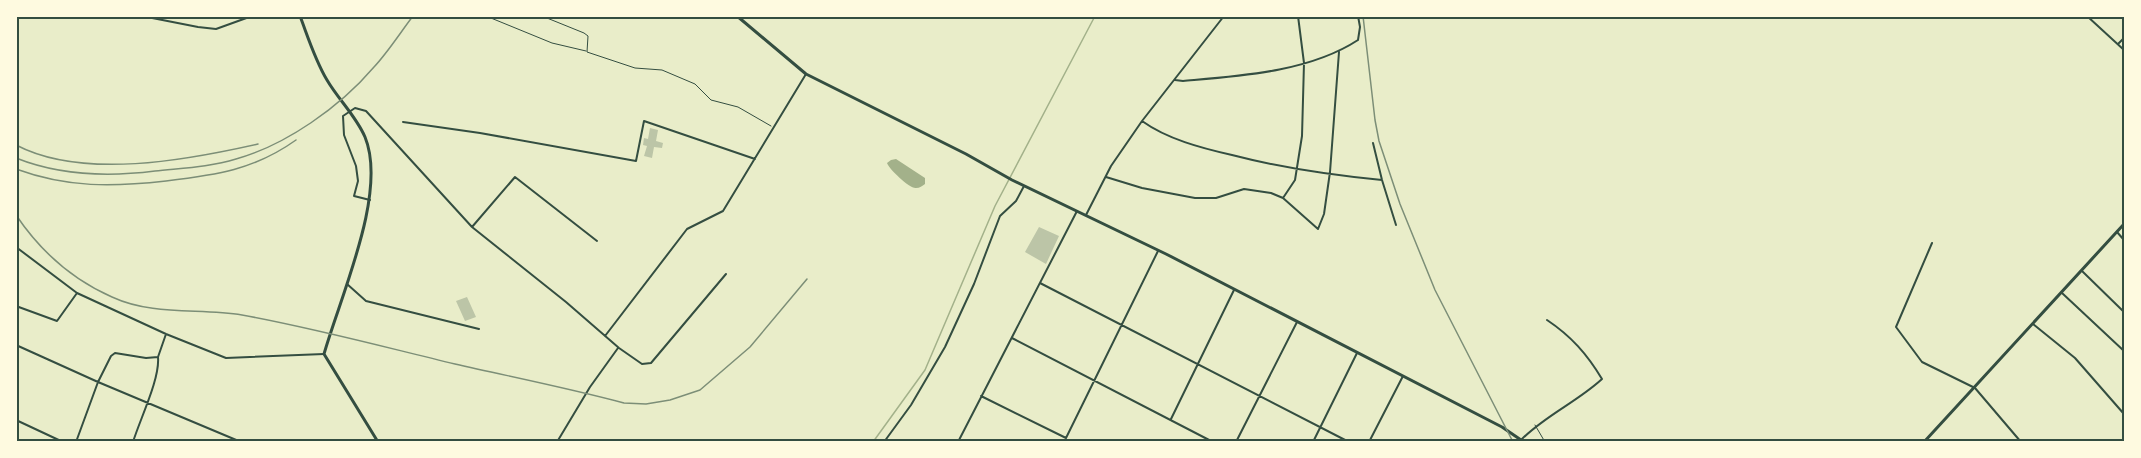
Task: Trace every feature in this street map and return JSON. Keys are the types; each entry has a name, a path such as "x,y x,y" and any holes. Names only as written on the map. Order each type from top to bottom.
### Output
{"street":[{"path":"142,16 216,29 252,16"},
{"path":"300,16 326,79 364,136 370,154 370,200 347,284 324,354"},
{"path":"736,16 806,74 966,154 1012,180 1158,250 1523,440 1535,425 1589,391 1602,379 1573,339 1546,320"},
{"path":"1086,215 1106,177 1142,121 1224,16"},
{"path":"1283,198 1295,180 1302,136 1304,63 1298,16"},
{"path":"1174,80 1235,76 1304,63 1339,52 1358,40 1359,16"},
{"path":"2087,16 2124,50"},
{"path":"2118,44 2124,38"},
{"path":"1106,177 1142,188 1195,198 1216,198 1244,189 1271,193 1283,198 1318,230 1324,214 1329,175 1339,52"},
{"path":"605,336 687,229 723,211 806,74"},
{"path":"370,200 354,196 358,182 356,166 344,135 342,117 355,108 366,111 472,227 619,348 642,364 651,363 726,274"},
{"path":"1142,121 1155,130 1207,149 1298,170 1382,180"},
{"path":"403,122 480,133 636,161 644,122 755,159"},
{"path":"1373,143 1396,225"},
{"path":"472,227 515,177 597,241"},
{"path":"884,441 911,405 945,347 974,284 1000,216 1016,201 1024,185"},
{"path":"958,441 1077,211"},
{"path":"1924,441 2124,224"},
{"path":"2117,232 2124,240"},
{"path":"1932,243 1896,327 1922,362 1975,388 2021,441"},
{"path":"16,248 77,293 166,334 226,358 324,354"},
{"path":"981,396 1066,438 1158,250"},
{"path":"2082,271 2124,312"},
{"path":"347,284 366,301 479,329"},
{"path":"1040,284 1350,441"},
{"path":"1171,419 1234,289"},
{"path":"16,306 57,321 77,293"},
{"path":"2062,293 2124,351"},
{"path":"1236,441 1297,322"},
{"path":"2033,324 2075,358 2124,414"},
{"path":"132,441 147,402 166,334"},
{"path":"1012,338 1213,441"},
{"path":"16,345 98,382 241,441"},
{"path":"557,441 590,387 619,348"},
{"path":"75,441 98,382 111,356 115,353 146,358 158,357"},
{"path":"1313,441 1357,353"},
{"path":"324,354 378,441"},
{"path":"1369,441 1403,376"},
{"path":"16,420 63,441"}],"lane":[{"path":"486,16 552,43 635,68 663,70 695,84 711,100 738,107 774,127"},
{"path":"542,16 588,36 588,52"},
{"path":"1535,425 1545,441"}],"shaded area":[{"path":"896,159 925,178 925,184 919,188 913,187 900,178 887,163"}],"building":[{"path":"650,128 658,130 656,141 663,143 662,148 654,147 652,158 644,156 647,146 643,145 644,138 648,139"},
{"path":"1039,227 1059,236 1046,264 1025,252"},
{"path":"467,297 476,317 465,321 456,301"}],"waterway":[{"path":"873,442 925,370 995,206 1095,16"}],"railway":[{"path":"16,158 67,172 120,174 206,166 255,153 293,134 329,110 379,61 413,16"},
{"path":"1363,16 1379,141 1400,204 1435,290 1513,442"},
{"path":"16,169 72,183 109,185 166,181 234,170 250,165 296,140"},
{"path":"16,145 43,156 72,162 136,164 200,156 258,144"},
{"path":"16,215 36,241 70,273 97,290 128,303 160,309 226,313 269,320 624,403 646,404 670,400 700,390 750,347 807,279"}]}
